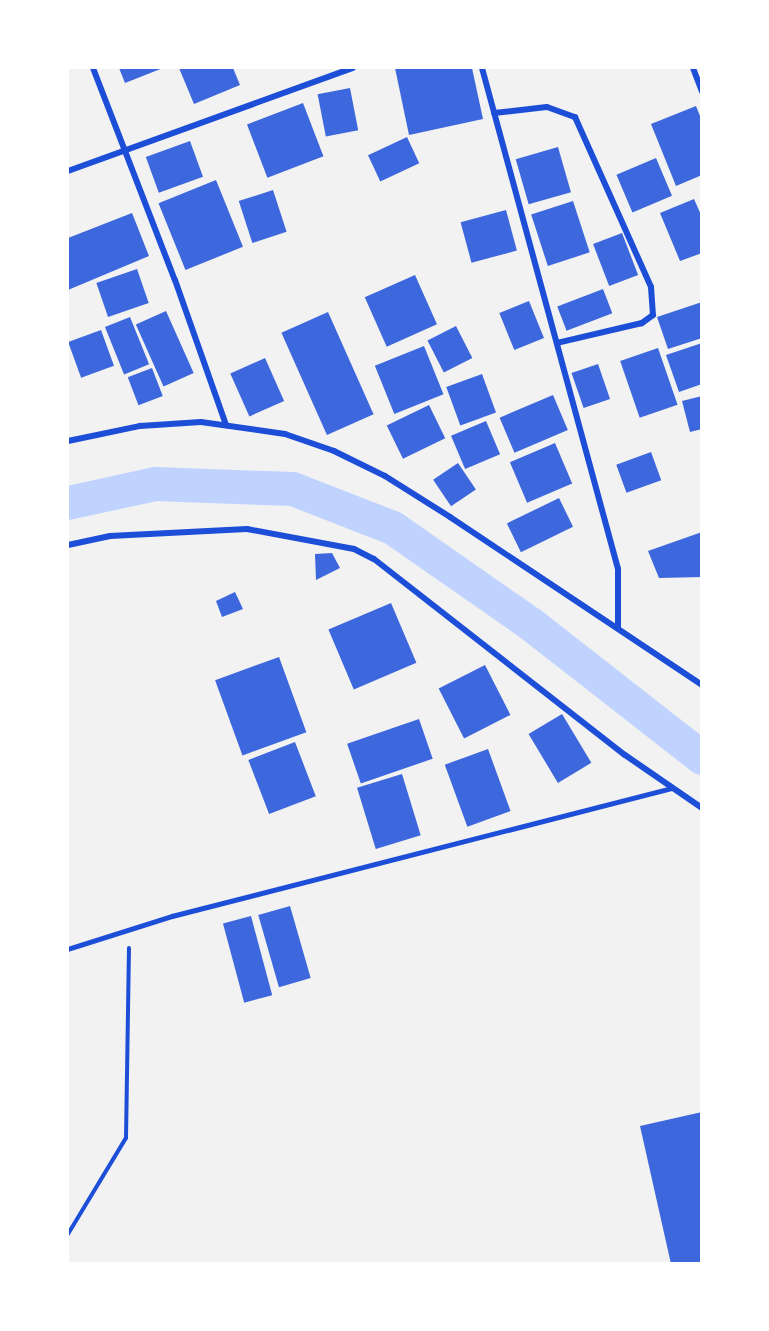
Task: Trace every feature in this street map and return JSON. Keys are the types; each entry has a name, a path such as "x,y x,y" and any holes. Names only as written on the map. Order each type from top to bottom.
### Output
{"street":[{"path":"93,68 126,151 226,425"},
{"path":"68,171 353,68"},
{"path":"482,68 618,569 618,627"},
{"path":"693,68 702,91"},
{"path":"494,113 547,107 575,117 651,287 653,315 642,323 557,343"},
{"path":"68,441 140,426 201,422 285,434 334,451 385,476 618,627 702,685"},
{"path":"68,545 110,536 247,529 354,549 374,558 672,788 702,808"}],"lane":[{"path":"68,949 130,929 672,788"}],"path":[{"path":"68,1234 126,1138 130,929"}],"building":[{"path":"119,68 163,68 125,83"},
{"path":"179,68 233,68 240,85 194,104"},
{"path":"395,68 472,68 483,119 409,135"},
{"path":"350,88 358,130 326,137 318,94"},
{"path":"303,103 323,156 267,178 247,125"},
{"path":"696,106 702,121 702,175 676,186 651,124"},
{"path":"407,137 419,163 380,181 368,155"},
{"path":"190,141 203,177 159,193 146,157"},
{"path":"558,147 571,192 529,204 516,159"},
{"path":"656,158 672,196 632,213 616,175"},
{"path":"216,180 243,247 185,270 159,203"},
{"path":"273,190 287,232 252,243 239,201"},
{"path":"694,199 702,217 702,253 680,261 660,213"},
{"path":"573,201 590,252 548,266 531,215"},
{"path":"506,210 517,251 471,263 461,222"},
{"path":"132,213 149,256 68,290 68,238"},
{"path":"622,233 638,275 609,286 593,244"},
{"path":"137,269 149,303 108,317 96,283"},
{"path":"415,275 437,324 387,347 365,297"},
{"path":"603,289 612,313 567,331 557,307"},
{"path":"529,301 544,338 514,350 499,313"},
{"path":"702,302 702,338 668,349 657,317"},
{"path":"166,311 194,373 164,387 136,324"},
{"path":"328,312 374,414 327,435 281,333"},
{"path":"130,317 149,364 124,374 105,327"},
{"path":"456,326 472,358 444,373 427,341"},
{"path":"101,330 114,366 81,378 68,342"},
{"path":"702,343 702,384 679,392 666,355"},
{"path":"424,346 443,394 394,414 375,366"},
{"path":"658,348 678,405 640,418 620,361"},
{"path":"265,358 284,401 249,416 230,373"},
{"path":"598,364 610,399 584,408 572,373"},
{"path":"152,368 163,396 138,405 128,377"},
{"path":"482,374 496,413 460,426 446,387"},
{"path":"553,395 568,430 514,453 500,418"},
{"path":"702,396 702,429 690,432 682,401"},
{"path":"429,405 445,438 403,459 387,426"},
{"path":"486,421 500,454 465,469 451,436"},
{"path":"555,443 572,484 527,503 510,462"},
{"path":"651,452 661,480 626,493 616,465"},
{"path":"458,463 476,490 451,506 433,480"},
{"path":"559,498 573,527 521,552 507,523"},
{"path":"702,532 702,577 659,578 648,551"},
{"path":"332,553 340,568 316,580 315,554"},
{"path":"235,592 243,609 222,617 216,601"},
{"path":"391,603 416,663 354,689 328,630"},
{"path":"279,657 306,732 242,755 215,680"},
{"path":"485,665 510,715 464,739 439,689"},
{"path":"562,714 591,763 558,783 529,734"},
{"path":"419,719 433,759 361,783 347,744"},
{"path":"295,742 316,796 269,814 248,760"},
{"path":"488,749 511,811 467,827 445,765"},
{"path":"402,774 421,835 376,849 357,788"},
{"path":"290,906 311,978 279,987 258,915"},
{"path":"251,916 272,995 244,1003 223,924"},
{"path":"702,1112 702,1264 671,1264 640,1126"}],"waterway":[{"path":"68,503 155,484 293,489 393,528 532,625 702,758"}]}
